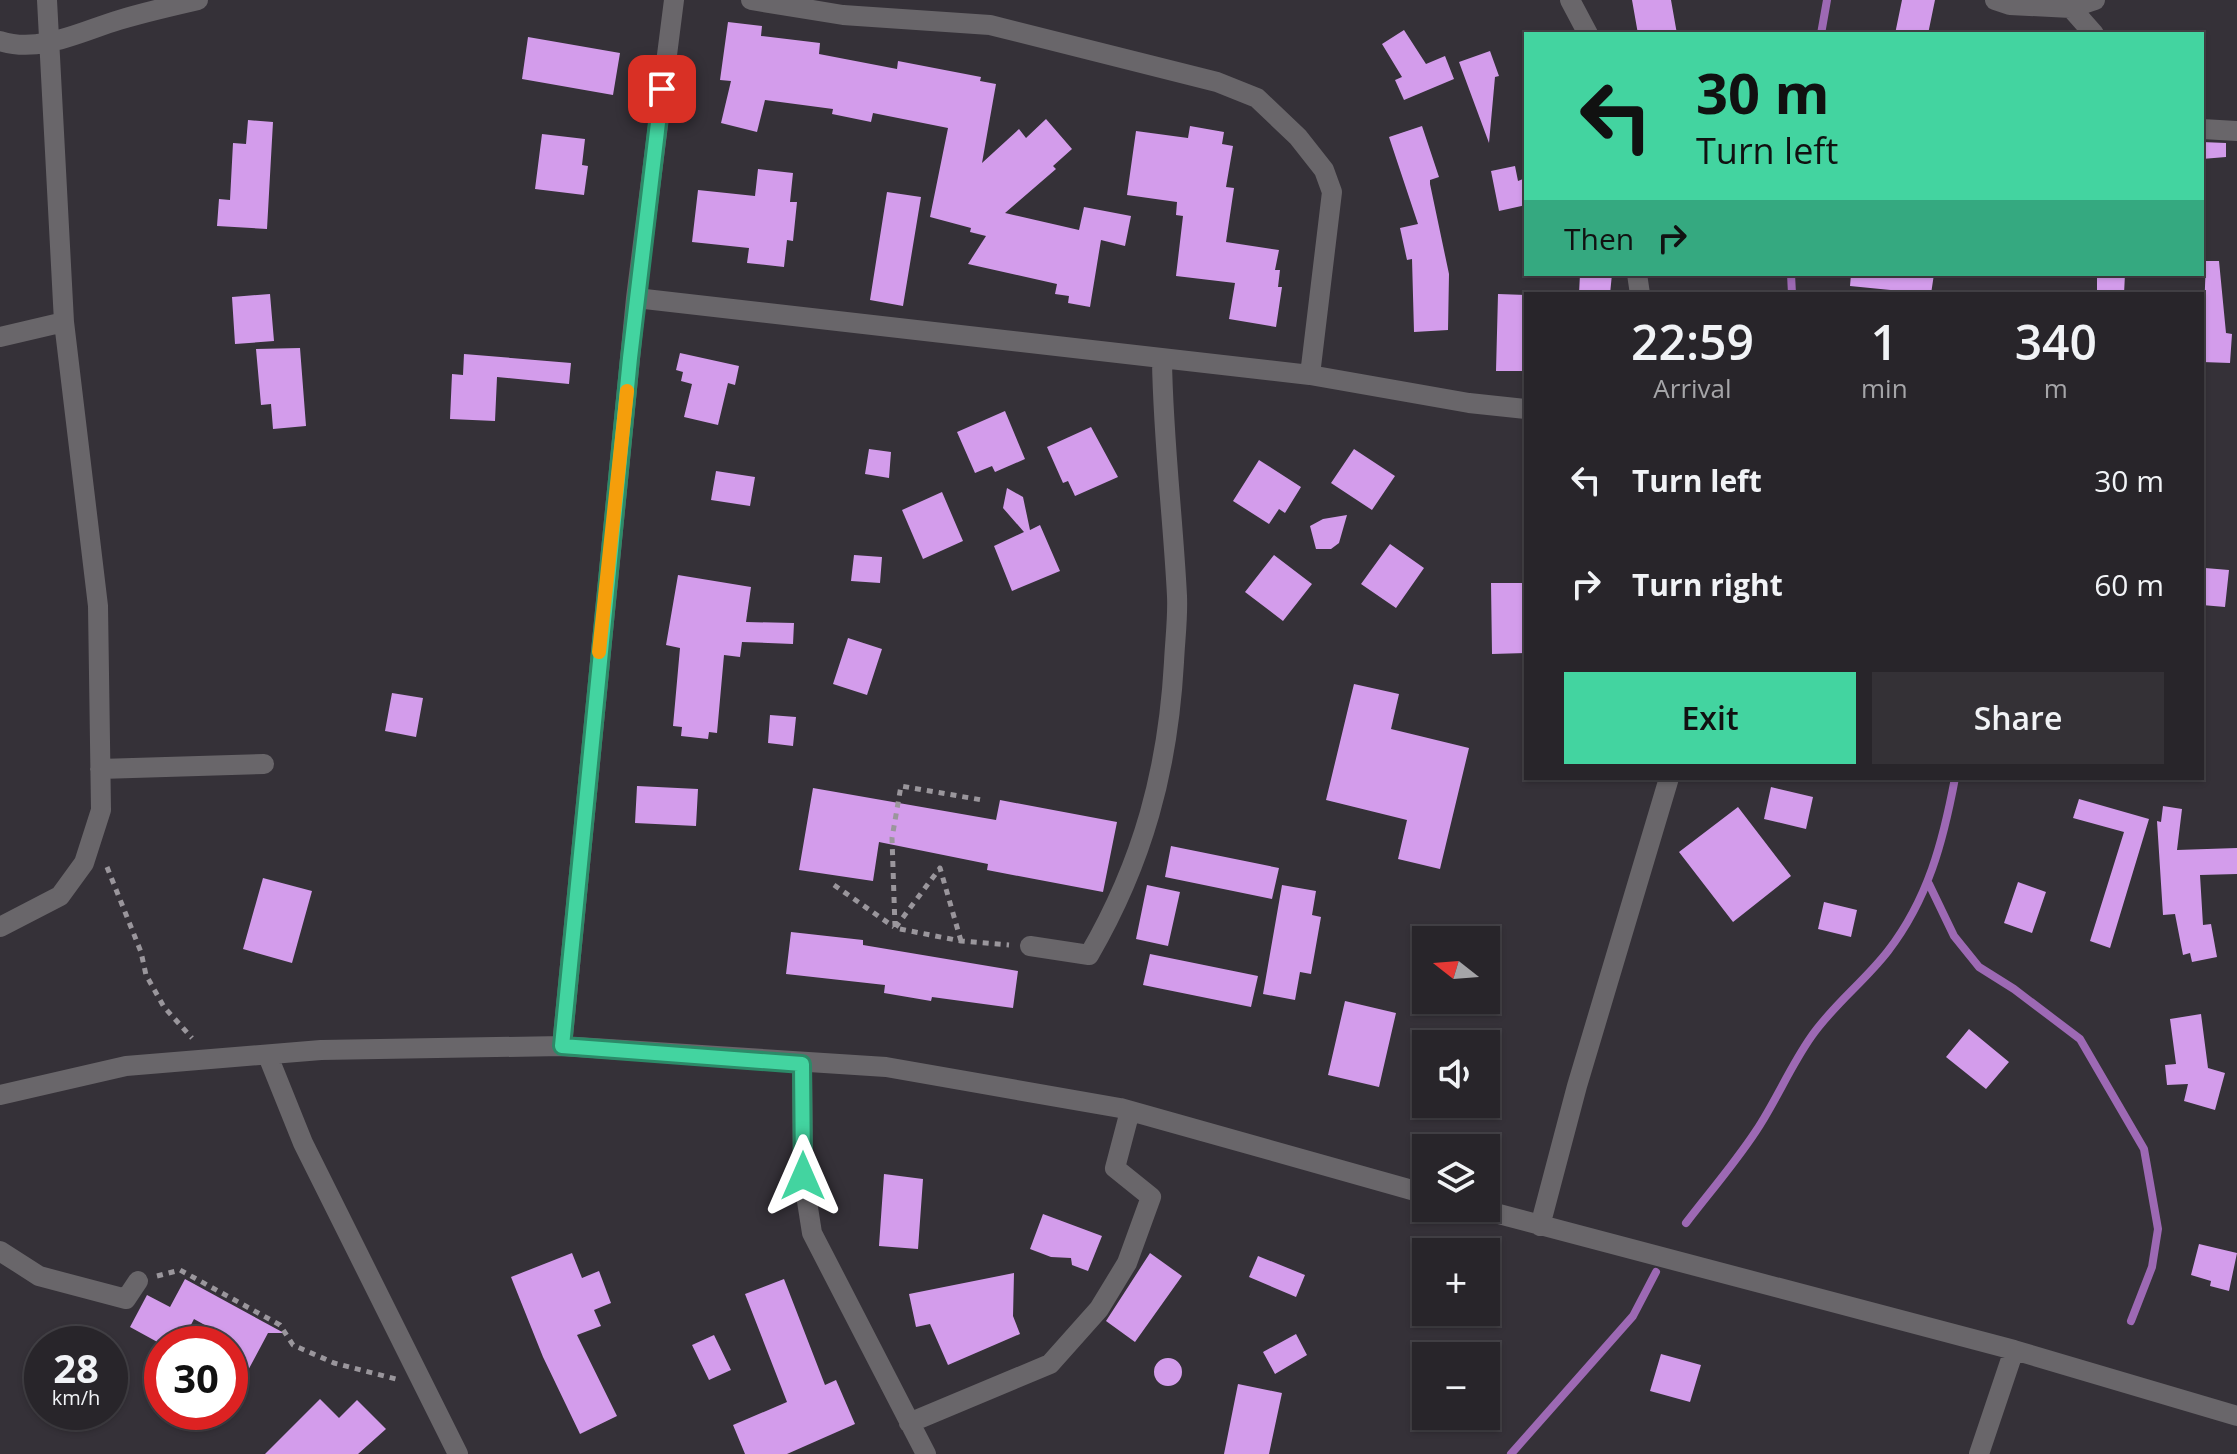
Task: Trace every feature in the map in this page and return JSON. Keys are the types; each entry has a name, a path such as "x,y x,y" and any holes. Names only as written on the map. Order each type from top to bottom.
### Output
{"street":[{"path":"0,927 60,896 84,863 101,810 98,606 64,322 52,42 47,0"},
{"path":"0,41 13,45 52,42 119,20 198,0"},
{"path":"562,1046 636,298 674,0"},
{"path":"751,0 843,15 990,25 1111,53 1217,82 1257,98 1298,137 1324,170 1332,192 1310,375"},
{"path":"1570,0 1587,32"},
{"path":"1995,0 2010,5 2071,8 2095,0"},
{"path":"2071,8 2092,32"},
{"path":"2204,129 2237,131"},
{"path":"636,298 1310,375 1469,403 1524,409"},
{"path":"0,337 64,322"},
{"path":"1030,946 1089,955 1115,910 1149,825 1171,722 1177,598 1164,449 1162,360"},
{"path":"100,769 264,764"},
{"path":"1540,1226 1577,1086 1668,780"},
{"path":"0,1095 126,1066 321,1050 562,1046 802,1064 886,1067 1130,1111 1412,1190"},
{"path":"268,1056 303,1143 458,1454"},
{"path":"802,1064 807,1217 926,1454"},
{"path":"909,1423 1050,1364 1099,1309 1127,1263 1151,1197 1115,1168 1130,1111"},
{"path":"1500,1215 2014,1350 2237,1416"},
{"path":"0,1251 39,1276 126,1299 138,1281"},
{"path":"1979,1454 2014,1350"}],"path":[{"path":"895,928 892,838 901,786 982,800"},
{"path":"88,851 104,859 128,915 146,975 164,1007 211,1060"},
{"path":"895,928 940,868 961,941"},
{"path":"834,885 895,928 961,941 1030,946"},
{"path":"138,1281 180,1270 280,1325 293,1345 334,1363 424,1386"}],"building":[{"path":"1632,0 1671,0 1677,32 1638,32"},
{"path":"1902,0 1935,0 1928,32 1895,32"},
{"path":"728,22 762,26 761,36 820,43 819,54 897,69 898,61 981,77 980,81 996,84 982,163 1019,129 1026,138 1046,119 1072,149 1053,166 1056,169 1005,213 1079,230 1084,207 1131,216 1125,246 1101,240 1090,307 1068,303 1069,296 1055,294 1057,284 968,264 986,236 970,232 971,228 930,217 948,128 873,113 871,122 832,114 833,109 765,100 757,132 721,123 731,81 720,80"},
{"path":"1404,30 1426,64 1445,56 1454,79 1404,100 1395,80 1402,77 1382,44"},
{"path":"528,37 620,53 613,95 522,79"},
{"path":"1490,51 1499,76 1495,77 1489,143 1459,62"},
{"path":"248,120 273,122 267,229 217,226 219,199 230,200 233,143 246,144"},
{"path":"1190,126 1224,132 1222,144 1233,146 1226,187 1234,188 1226,242 1279,250 1275,270 1280,270 1278,287 1282,287 1276,327 1229,319 1235,283 1176,276 1183,216 1176,215 1177,202 1127,195 1136,131 1188,138"},
{"path":"1422,126 1439,177 1430,180 1430,184 1449,274 1448,330 1414,332 1412,259 1407,260 1400,228 1418,224 1389,137"},
{"path":"542,134 585,139 582,165 588,166 584,195 535,189"},
{"path":"2204,142 2226,143 2226,157 2204,159"},
{"path":"1515,166 1518,181 1523,179 1524,205 1499,211 1491,171"},
{"path":"758,169 793,173 790,202 797,202 793,241 787,240 784,267 747,263 749,248 692,242 698,190 755,196"},
{"path":"887,192 921,197 903,306 870,300"},
{"path":"2206,261 2219,261 2226,333 2232,334 2230,363 2204,362"},
{"path":"1580,276 1612,276 1610,292 1579,292"},
{"path":"1851,276 1934,276 1931,292 1850,286"},
{"path":"2097,276 2125,276 2124,292 2097,292"},
{"path":"270,294 274,341 235,344 232,297"},
{"path":"1498,294 1524,295 1524,371 1496,371"},
{"path":"300,348 306,426 273,429 271,404 261,405 256,349"},
{"path":"680,353 739,366 735,385 728,383 718,425 684,417 692,384 681,381 683,372 676,370"},
{"path":"464,354 571,363 569,384 497,377 495,421 450,419 452,374 463,375"},
{"path":"1005,411 1025,459 995,472 992,466 975,473 957,432"},
{"path":"1091,427 1118,477 1075,496 1068,481 1063,483 1047,447"},
{"path":"869,449 891,452 889,478 865,474"},
{"path":"1354,449 1395,476 1372,510 1331,483"},
{"path":"1259,460 1301,487 1285,513 1279,509 1269,524 1233,501"},
{"path":"716,471 755,477 750,506 711,500"},
{"path":"1007,488 1023,497 1030,530 1040,525 1060,571 1012,591 994,546 1024,532 1003,508"},
{"path":"942,492 963,541 923,559 902,510"},
{"path":"1347,515 1339,543 1331,549 1316,549 1310,526 1323,519"},
{"path":"1390,544 1424,568 1396,608 1361,584"},
{"path":"854,555 882,557 880,583 851,581"},
{"path":"1274,555 1312,584 1283,621 1245,592"},
{"path":"2205,568 2229,570 2225,607 2204,605"},
{"path":"678,575 751,587 746,622 794,623 793,644 742,642 740,657 724,655 717,733 709,732 708,739 681,736 682,727 673,726 680,648 666,645"},
{"path":"1491,583 1524,583 1524,653 1492,654"},
{"path":"848,638 882,649 867,695 833,684"},
{"path":"1354,684 1399,694 1391,729 1469,748 1440,869 1398,859 1407,820 1326,800"},
{"path":"392,693 423,698 416,737 385,731"},
{"path":"770,715 796,717 793,746 768,743"},
{"path":"637,786 698,789 696,826 635,823"},
{"path":"1771,787 1813,797 1806,829 1764,819"},
{"path":"813,788 996,820 1000,800 1117,822 1103,892 987,870 988,864 879,842 873,881 799,870"},
{"path":"2079,799 2149,819 2110,948 2090,941 2124,832 2073,818"},
{"path":"2163,806 2182,809 2177,850 2237,848 2237,874 2200,875 2203,925 2211,924 2217,957 2192,962 2190,953 2183,955 2175,914 2163,915 2157,821 2161,822"},
{"path":"1738,807 1791,876 1733,922 1679,852"},
{"path":"1171,846 1279,868 1272,899 1165,877"},
{"path":"263,878 312,891 292,963 243,949"},
{"path":"2018,882 2046,892 2032,933 2004,923"},
{"path":"1147,885 1180,892 1168,946 1136,939"},
{"path":"1282,885 1316,891 1312,915 1321,917 1311,974 1300,972 1295,1000 1263,994"},
{"path":"1824,902 1857,910 1851,937 1818,929"},
{"path":"791,932 863,940 863,945 1018,971 1013,1008 932,997 931,1001 884,993 885,985 786,974"},
{"path":"1150,954 1258,976 1251,1007 1143,985"},
{"path":"1345,1001 1396,1013 1379,1087 1328,1075"},
{"path":"2201,1014 2208,1068 2225,1073 2215,1110 2184,1101 2188,1084 2167,1085 2165,1065 2176,1064 2170,1019"},
{"path":"1969,1029 2009,1062 1986,1089 1946,1057"},
{"path":"884,1174 923,1179 918,1249 879,1246"},
{"path":"1043,1214 1102,1236 1088,1271 1072,1265 1071,1258 1051,1257 1030,1249"},
{"path":"2199,1244 2237,1253 2229,1291 2210,1286 2211,1281 2191,1275"},
{"path":"572,1253 582,1278 599,1271 611,1303 594,1310 601,1326 577,1335 617,1416 580,1434 543,1357 511,1277"},
{"path":"1150,1253 1182,1276 1135,1342 1106,1321"},
{"path":"1258,1256 1305,1275 1296,1297 1249,1277"},
{"path":"1014,1273 1013,1316 1020,1334 948,1365 930,1324 916,1327 909,1294"},
{"path":"185,1279 284,1333 268,1333 248,1370 248,1326 207,1326 194,1319 190,1326 144,1326 144,1335 130,1327 147,1295 170,1307"},
{"path":"784,1279 825,1385 836,1380 855,1424 787,1454 745,1454 733,1425 787,1402 745,1294"},
{"path":"1296,1334 1307,1355 1275,1374 1263,1352"},
{"path":"714,1335 731,1370 709,1380 692,1345"},
{"path":"1661,1354 1701,1365 1690,1402 1650,1391"},
{"path":"1168,1358 1178,1362 1182,1372 1178,1382 1168,1386 1158,1382 1154,1372 1158,1362"},
{"path":"1238,1384 1282,1393 1269,1454 1224,1454"},
{"path":"320,1399 339,1418 357,1400 386,1429 358,1454 265,1454"}],"waterway":[{"path":"1821,32 1827,0"},
{"path":"1791,276 1792,292"},
{"path":"1686,1223 1756,1131 1811,1037 1879,962 1902,931 1932,869 1955,780"},
{"path":"1929,884 1954,936 1979,967 2014,989 2080,1039 2144,1149 2158,1229 2152,1267 2131,1321"},
{"path":"1511,1454 1633,1316 1656,1272"}],"slow traffic":[{"path":"599,652 627,391"}],"route":[{"path":"662,89 630,358 562,1046 802,1064 803,1176"}]}
